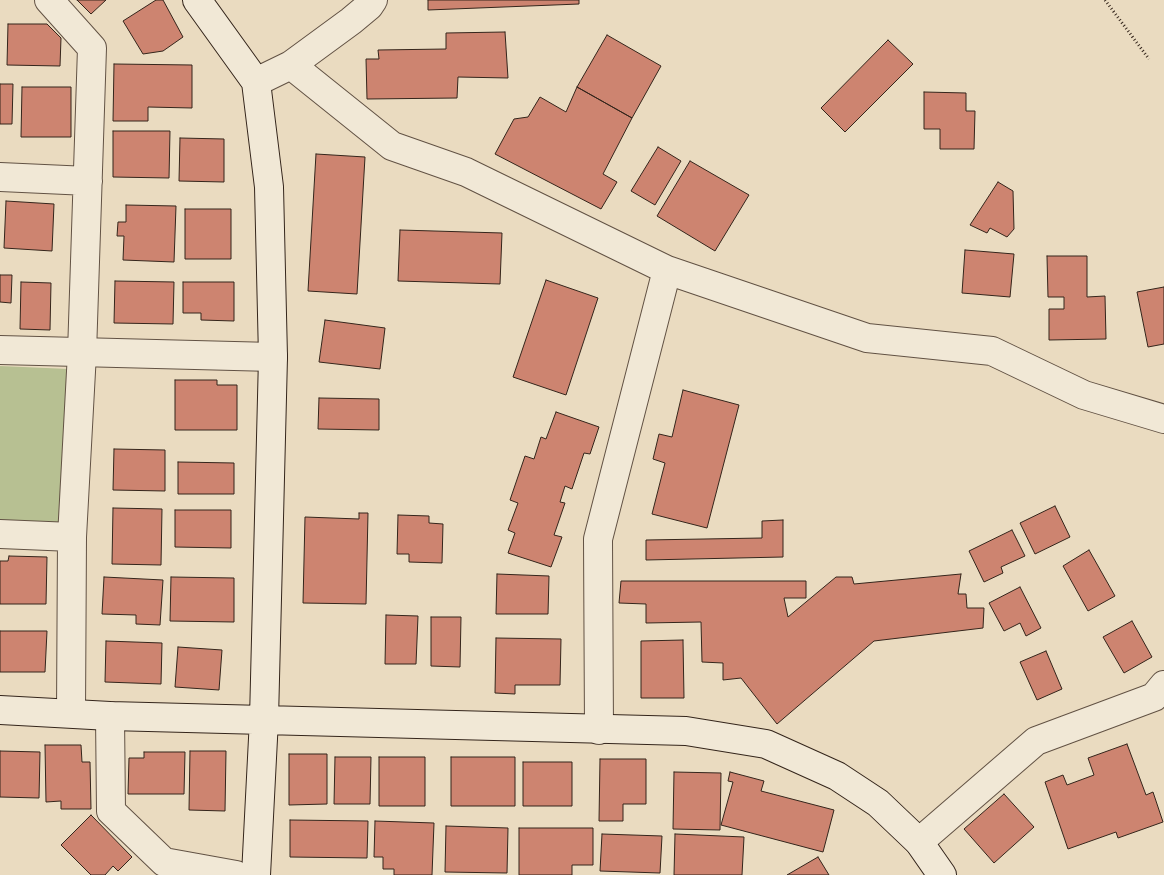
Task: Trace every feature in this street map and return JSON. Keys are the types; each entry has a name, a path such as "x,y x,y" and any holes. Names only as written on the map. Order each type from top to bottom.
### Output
{"street":[{"path":"50,0 92,48 82,353 72,537 71,712"},
{"path":"197,0 256,82 269,187 273,357 264,719 256,875"},
{"path":"256,82 292,65 363,11 373,0"},
{"path":"292,65 392,146 466,172 667,270 868,338 992,351 1084,395 1164,418"},
{"path":"0,177 88,181"},
{"path":"599,730 598,538 667,270"},
{"path":"0,350 273,357"},
{"path":"0,534 72,537"},
{"path":"919,842 1036,741 1154,697 1164,685"},
{"path":"0,710 71,712 110,716 686,731 766,744 837,776 878,803 919,842 942,875"},
{"path":"110,716 111,811 164,862 236,875"}],"path":[{"path":"1105,0 1149,59"}],"green space":[{"path":"0,366 69,369 58,527 0,524"}],"building":[{"path":"77,0 106,0 91,14"},
{"path":"156,0 163,0 183,37 163,51 143,54 123,21"},
{"path":"428,0 579,0 579,4 428,10"},
{"path":"8,24 47,24 61,38 60,66 7,65"},
{"path":"505,32 508,78 458,77 457,98 367,99 366,59 379,59 378,50 446,49 446,33"},
{"path":"607,35 661,66 632,118 577,87"},
{"path":"888,40 913,64 845,132 821,108"},
{"path":"114,64 192,65 192,108 148,107 148,121 113,121"},
{"path":"0,84 13,84 12,124 0,124"},
{"path":"22,87 71,87 71,137 21,137"},
{"path":"577,87 632,118 603,174 617,182 601,209 495,154 514,119 528,117 540,97 566,112"},
{"path":"924,92 966,93 966,111 975,111 974,149 940,149 940,129 924,129"},
{"path":"113,131 170,131 169,178 113,177"},
{"path":"180,138 224,139 224,182 179,181"},
{"path":"658,147 681,161 655,205 631,191"},
{"path":"316,154 365,157 357,294 308,291"},
{"path":"690,161 749,195 715,251 657,216"},
{"path":"998,182 1013,191 1014,229 1007,237 990,228 987,233 970,225"},
{"path":"6,201 54,204 52,251 4,248"},
{"path":"126,205 176,206 174,262 123,260 124,236 117,236 118,222 126,222"},
{"path":"185,209 231,209 231,259 185,259"},
{"path":"400,230 502,233 500,284 398,281"},
{"path":"965,250 1014,254 1010,297 962,293"},
{"path":"1047,256 1087,256 1087,297 1105,296 1106,339 1049,340 1049,309 1064,309 1064,297 1048,297"},
{"path":"0,275 12,275 11,303 0,302"},
{"path":"546,280 598,298 566,395 513,377"},
{"path":"115,281 174,282 173,324 114,323"},
{"path":"21,282 51,283 50,330 20,329"},
{"path":"183,282 234,282 234,321 201,320 201,313 183,313"},
{"path":"1164,287 1164,344 1148,347 1137,292"},
{"path":"325,320 385,328 380,369 319,362"},
{"path":"175,380 217,380 217,385 237,385 237,430 175,430"},
{"path":"683,390 739,405 707,528 652,514 665,463 653,459 659,434 672,437"},
{"path":"319,398 379,399 379,430 318,429"},
{"path":"556,412 599,427 590,454 584,453 572,489 565,486 560,502 565,503 554,535 562,537 551,567 508,553 515,533 508,530 518,503 510,500 525,456 534,459 541,437 546,439"},
{"path":"114,449 165,450 165,491 113,490"},
{"path":"178,462 234,463 234,494 178,494"},
{"path":"1055,506 1070,537 1035,554 1020,523"},
{"path":"113,508 162,509 161,565 112,564"},
{"path":"175,510 231,510 231,548 175,547"},
{"path":"359,513 368,513 366,604 303,603 305,517 359,519"},
{"path":"398,515 429,516 429,523 443,524 442,563 409,562 409,554 397,554"},
{"path":"783,520 783,557 646,560 646,540 762,538 762,521"},
{"path":"1012,530 1025,556 1001,567 1003,573 984,582 969,551"},
{"path":"1089,550 1115,596 1088,611 1063,566"},
{"path":"9,556 47,557 46,604 0,604 0,561 8,561"},
{"path":"497,574 549,576 548,614 496,614"},
{"path":"961,574 958,594 966,594 967,608 984,608 983,628 874,641 777,724 741,678 723,680 723,663 702,662 701,622 646,623 646,604 619,603 621,581 806,581 806,598 784,598 788,617 836,577 852,577 854,584"},
{"path":"104,577 163,580 160,625 136,624 136,615 102,614"},
{"path":"171,577 234,578 234,622 170,621"},
{"path":"1020,587 1041,628 1026,636 1020,623 1004,631 989,603"},
{"path":"386,615 418,616 416,664 385,664"},
{"path":"431,617 461,617 460,667 431,666"},
{"path":"1132,621 1152,657 1124,673 1103,637"},
{"path":"0,631 47,631 45,672 0,672"},
{"path":"496,638 561,639 560,685 515,685 515,694 495,693"},
{"path":"683,640 684,698 641,698 641,641"},
{"path":"106,641 162,643 161,684 105,682"},
{"path":"178,647 222,650 219,690 175,687"},
{"path":"1046,651 1062,689 1037,700 1020,662"},
{"path":"1127,744 1146,795 1153,792 1163,822 1118,838 1116,832 1068,849 1045,782 1063,775 1067,785 1094,775 1088,758"},
{"path":"45,745 81,745 82,762 90,762 91,809 61,809 61,801 46,802"},
{"path":"0,751 40,752 39,798 0,797"},
{"path":"190,751 226,751 225,811 189,810"},
{"path":"144,752 185,752 184,794 128,794 129,758 144,758"},
{"path":"289,754 327,754 327,804 289,805"},
{"path":"335,757 371,757 370,804 334,804"},
{"path":"379,757 425,757 425,806 379,806"},
{"path":"451,757 515,757 515,806 451,806"},
{"path":"600,759 646,759 646,804 623,804 623,821 599,821"},
{"path":"523,762 572,762 572,806 523,806"},
{"path":"674,772 721,773 720,830 673,829"},
{"path":"730,772 764,781 761,791 834,810 823,852 721,825 733,782 728,781"},
{"path":"1004,794 1034,827 994,863 964,829"},
{"path":"91,815 132,857 118,871 113,866 105,875 91,875 61,845"},
{"path":"290,820 368,821 367,858 290,857"},
{"path":"375,821 434,823 432,875 394,875 394,869 383,869 383,857 374,857"},
{"path":"446,826 508,828 507,873 445,872"},
{"path":"519,828 593,828 593,865 572,865 572,875 519,875"},
{"path":"602,834 662,836 660,873 600,871"},
{"path":"675,834 744,837 742,875 674,875"},
{"path":"818,857 829,875 787,875"}]}
